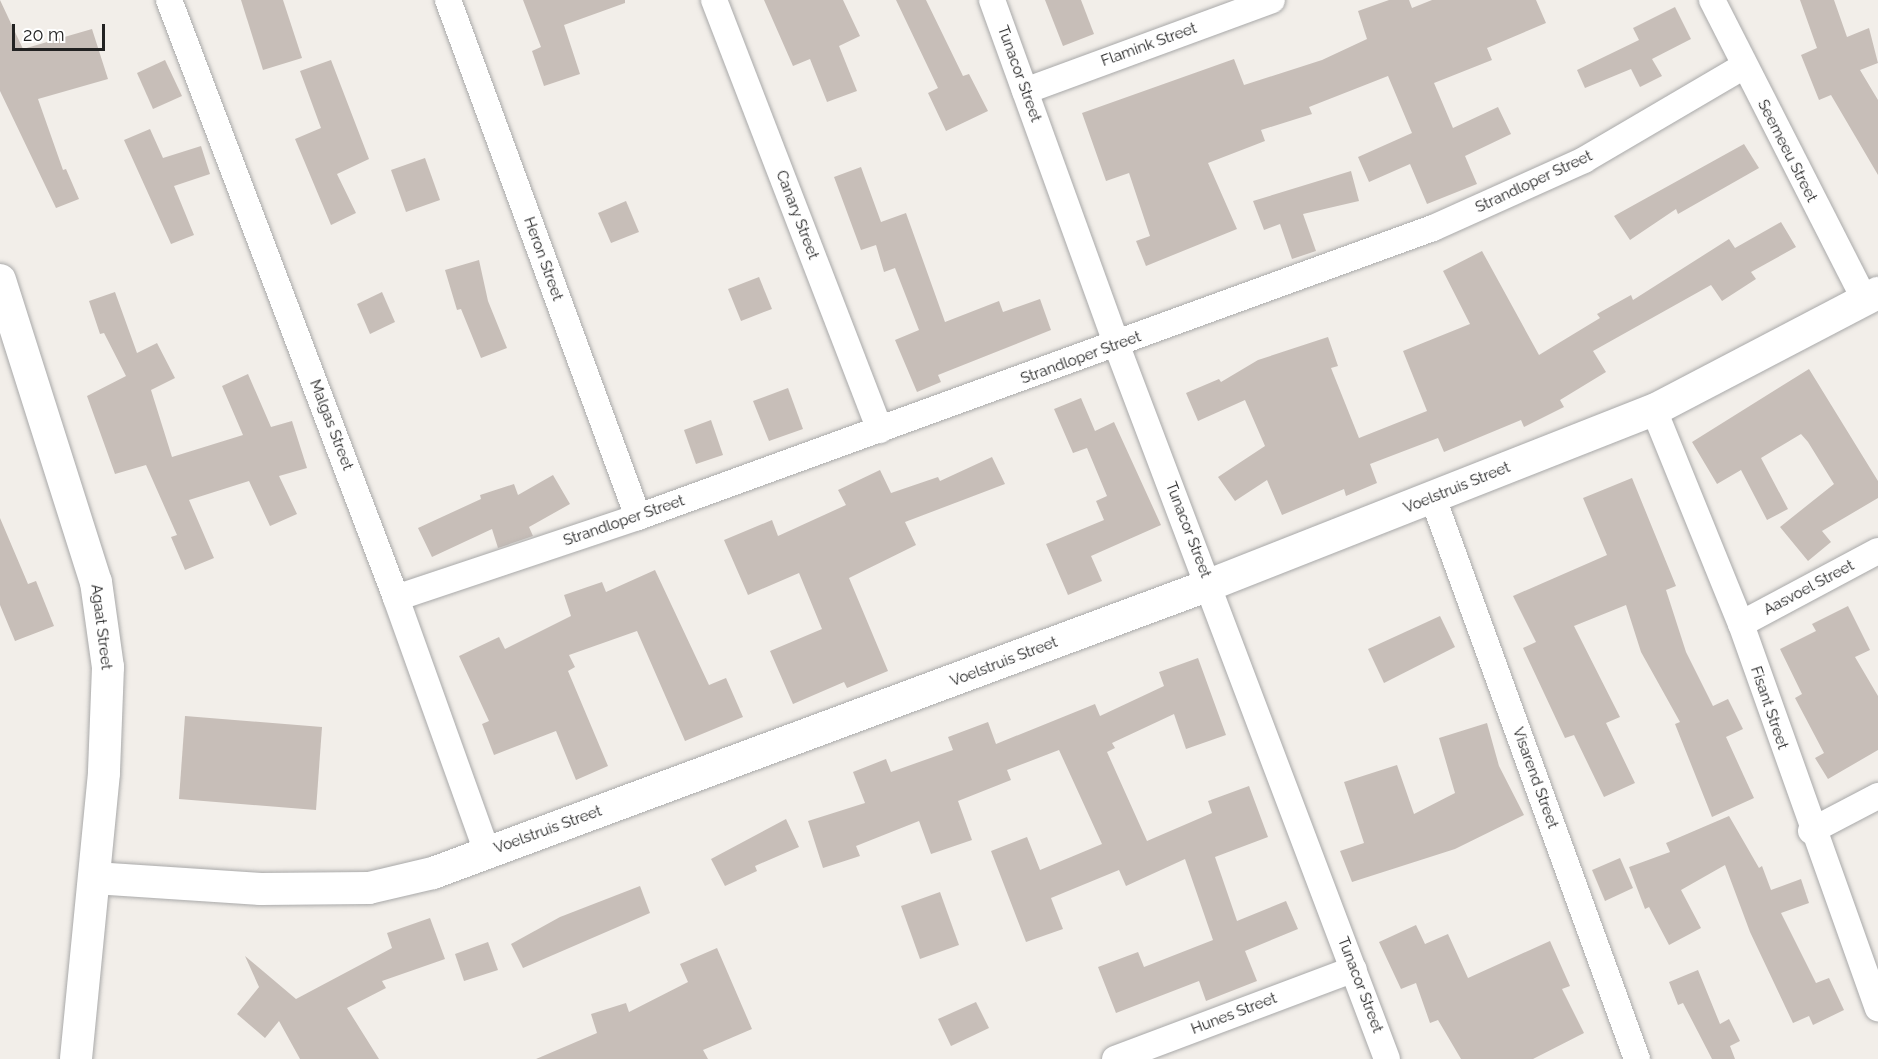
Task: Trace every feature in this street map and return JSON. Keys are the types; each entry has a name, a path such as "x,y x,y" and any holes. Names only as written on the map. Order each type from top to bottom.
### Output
{"street":[{"name":"Malgas Street","path":"170,0 396,598 487,852"},
{"name":"Heron Street","path":"448,0 638,517"},
{"name":"Canary Street","path":"714,0 880,430"},
{"name":"Tunacor Street","path":"992,0 1117,346 1387,1059"},
{"name":"Flamink Street","path":"1025,91 1272,0"},
{"name":"Seemeeu Street","path":"1712,0 1744,66 1871,297"},
{"name":"Strandloper Street","path":"396,598 638,517 1117,346 1433,228 1584,160 1744,66"},
{"name":"Agaat Street","path":"0,280 96,582 108,667 94,878 76,1059"},
{"name":"Voelstruis Street","path":"94,878 261,889 369,888 433,873 1209,585 1654,410 1871,297"},
{"name":"Fisant Street","path":"1654,410 1741,624 1811,831 1878,1008"},
{"name":"Visarend Street","path":"1433,498 1637,1059"},
{"name":"Aasvoel Street","path":"1741,624 1878,551"},
{"path":"1811,831 1878,796"},
{"name":"Hunes Street","path":"1114,1059 1354,969"}],"building":[{"path":"0,0 23,49 92,29 108,79 38,99 63,170 66,169 79,199 56,208 0,91"},
{"path":"241,0 283,0 302,58 263,70"},
{"path":"523,0 625,0 625,3 564,25 580,74 544,86 532,51 541,47"},
{"path":"764,0 843,0 860,36 839,46 857,91 827,102 810,59 793,66"},
{"path":"896,0 926,0 963,76 969,74 988,111 946,131 928,93 938,88"},
{"path":"1045,0 1081,0 1094,34 1063,46"},
{"path":"1389,0 1409,0 1412,8 1432,0 1536,0 1546,23 1487,48 1492,60 1434,83 1453,128 1498,107 1511,134 1465,156 1477,184 1427,204 1410,164 1369,182 1358,157 1412,133 1388,76 1309,107 1312,114 1261,130 1265,141 1208,163 1237,229 1146,266 1136,241 1150,236 1129,173 1106,181 1082,113 1234,59 1244,85 1322,60 1367,39 1358,11"},
{"path":"1800,0 1834,0 1847,37 1869,28 1878,63 1860,70 1878,100 1878,175 1831,95 1819,100 1801,55 1817,48"},
{"path":"1675,7 1691,39 1652,59 1662,76 1640,87 1631,69 1585,88 1577,70 1639,40 1633,28"},
{"path":"165,60 182,96 153,109 137,73"},
{"path":"331,60 369,159 337,174 356,213 331,225 295,139 321,128 300,71"},
{"path":"150,129 163,158 201,146 210,174 174,186 194,235 171,244 124,140"},
{"path":"1744,144 1759,168 1678,214 1676,209 1630,240 1614,216"},
{"path":"425,158 440,200 406,212 391,170"},
{"path":"861,167 881,222 906,213 945,322 999,301 1003,312 1040,299 1051,330 938,375 941,382 917,392 895,340 919,330 895,268 884,272 876,245 861,250 834,177"},
{"path":"1351,171 1359,201 1303,214 1316,251 1292,259 1280,224 1264,230 1253,201"},
{"path":"626,201 639,232 611,243 598,213"},
{"path":"1781,222 1796,247 1751,272 1756,279 1722,301 1711,285 1593,351 1606,372 1560,400 1564,407 1524,427 1521,420 1444,452 1438,438 1370,464 1377,483 1346,496 1344,489 1282,515 1267,480 1235,501 1218,477 1265,446 1245,400 1198,421 1186,393 1219,379 1221,382 1258,360 1328,337 1338,366 1331,368 1359,438 1427,411 1403,351 1470,324 1443,271 1482,251 1539,355 1600,318 1597,314 1631,295 1633,300 1729,239 1735,248"},
{"path":"479,260 488,301 507,348 481,358 461,309 457,310 445,270"},
{"path":"759,277 772,309 741,321 728,289"},
{"path":"115,292 137,353 157,343 175,378 151,390 172,457 243,435 222,386 248,374 271,427 292,421 307,468 279,476 297,514 270,526 249,481 189,500 214,558 185,570 171,537 177,535 146,465 115,474 87,396 126,376 104,333 100,334 89,301"},
{"path":"382,292 395,322 370,334 357,304"},
{"path":"1809,369 1878,481 1878,498 1822,531 1831,542 1808,561 1780,527 1834,484 1801,434 1761,458 1788,509 1767,520 1741,470 1717,484 1692,442"},
{"path":"788,388 803,429 769,441 753,401"},
{"path":"1081,398 1095,431 1114,422 1161,525 1091,556 1102,581 1068,595 1046,544 1104,520 1096,501 1107,496 1087,448 1073,453 1054,409"},
{"path":"711,420 723,455 696,464 684,430"},
{"path":"992,457 1005,484 905,522 916,545 849,578 888,671 847,688 844,682 793,704 770,651 822,629 799,573 748,595 724,540 772,520 778,536 846,505 838,490 880,470 891,493 938,477 940,481"},
{"path":"553,475 570,504 529,527 533,536 498,548 492,529 432,557 418,528 481,499 480,495 514,484 518,495"},
{"path":"1632,478 1676,586 1666,590 1686,652 1713,706 1728,699 1743,729 1726,737 1754,798 1712,817 1675,724 1680,722 1641,652 1626,605 1574,626 1620,717 1606,723 1635,783 1604,797 1574,735 1565,738 1523,648 1536,642 1513,596 1607,555 1583,498"},
{"path":"0,518 28,584 36,581 54,626 15,641 0,605"},
{"path":"655,570 709,685 726,678 743,717 685,741 637,631 569,655 575,667 568,671 608,766 576,780 556,731 494,755 482,724 489,721 459,656 499,637 505,649 571,616 564,595 602,582 606,592"},
{"path":"1848,606 1870,650 1855,657 1878,696 1878,750 1828,779 1815,758 1824,753 1795,698 1802,694 1780,649 1816,631 1812,624"},
{"path":"1440,616 1455,647 1384,683 1368,649"},
{"path":"1198,658 1226,735 1186,749 1174,714 1112,743 1115,748 1107,752 1147,841 1212,813 1208,801 1249,786 1268,837 1215,857 1237,921 1286,901 1298,929 1245,951 1257,981 1206,1001 1199,981 1116,1013 1098,967 1138,952 1144,967 1213,940 1185,859 1126,886 1119,870 1051,898 1063,929 1026,942 991,851 1027,837 1040,870 1102,844 1059,750 1007,770 1011,780 958,801 972,840 931,854 919,821 856,846 860,856 823,868 808,821 865,803 853,772 886,759 891,772 953,750 948,737 988,722 996,744 1095,704 1100,716 1164,686 1159,672"},
{"path":"185,716 322,727 316,810 179,799"},
{"path":"1487,723 1499,766 1524,815 1455,849 1352,882 1340,851 1364,843 1344,782 1397,765 1414,814 1455,793 1439,738"},
{"path":"1729,816 1759,868 1762,866 1771,890 1801,879 1809,903 1781,913 1816,983 1829,978 1844,1010 1813,1025 1809,1016 1793,1023 1750,932 1725,865 1681,890 1701,928 1669,945 1649,907 1645,909 1629,867 1670,852 1666,843"},
{"path":"786,819 799,847 755,866 757,871 725,886 711,859"},
{"path":"1620,858 1633,888 1605,901 1592,870"},
{"path":"640,886 650,913 523,968 511,944 560,917"},
{"path":"940,892 959,945 920,959 901,906"},
{"path":"430,918 445,959 382,981 386,988 347,1008 379,1059 300,1059 279,1021 265,1038 237,1014 259,987 245,956 296,999 392,948 387,933"},
{"path":"1416,925 1425,944 1448,934 1468,978 1550,941 1570,986 1562,989 1584,1033 1533,1059 1461,1059 1438,1020 1430,1023 1416,983 1401,989 1379,942"},
{"path":"488,942 498,970 464,981 455,954"},
{"path":"717,948 752,1029 703,1050 708,1059 536,1059 597,1033 591,1014 626,1003 629,1012 688,982 680,964"},
{"path":"1698,970 1720,1024 1729,1019 1740,1041 1730,1046 1735,1059 1712,1059 1683,1003 1678,1005 1669,982"},
{"path":"976,1002 989,1028 951,1046 938,1019"}]}
